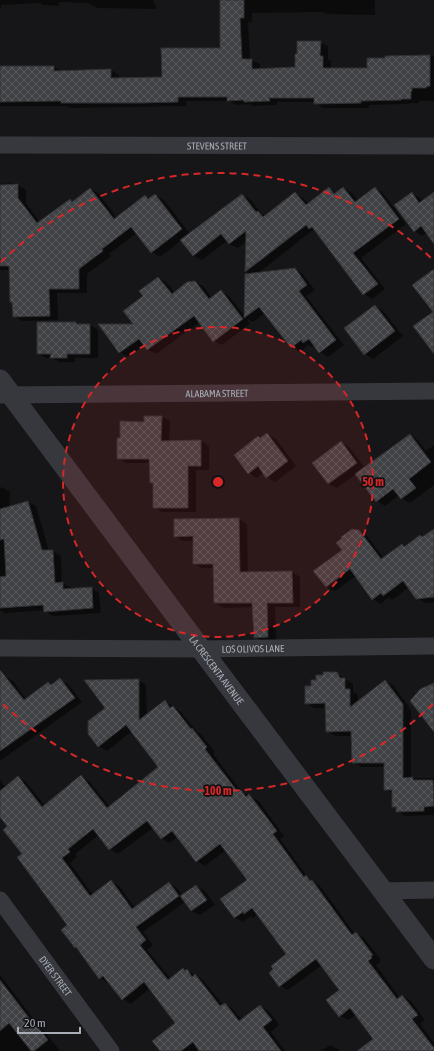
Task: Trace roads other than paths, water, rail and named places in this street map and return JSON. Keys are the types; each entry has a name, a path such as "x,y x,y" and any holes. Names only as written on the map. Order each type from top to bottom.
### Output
{"street":[{"name":"STEVENS STREET","path":"0,146 434,146"},
{"name":"ALABAMA STREET","path":"4,390 434,391"},
{"name":"LA CRESCENTA AVENUE","path":"4,390 434,959"},
{"name":"LOS OLIVOS LANE","path":"0,648 201,649 434,646"},
{"path":"382,890 434,890"},
{"name":"DYER STREET","path":"0,900 112,1051"}]}
